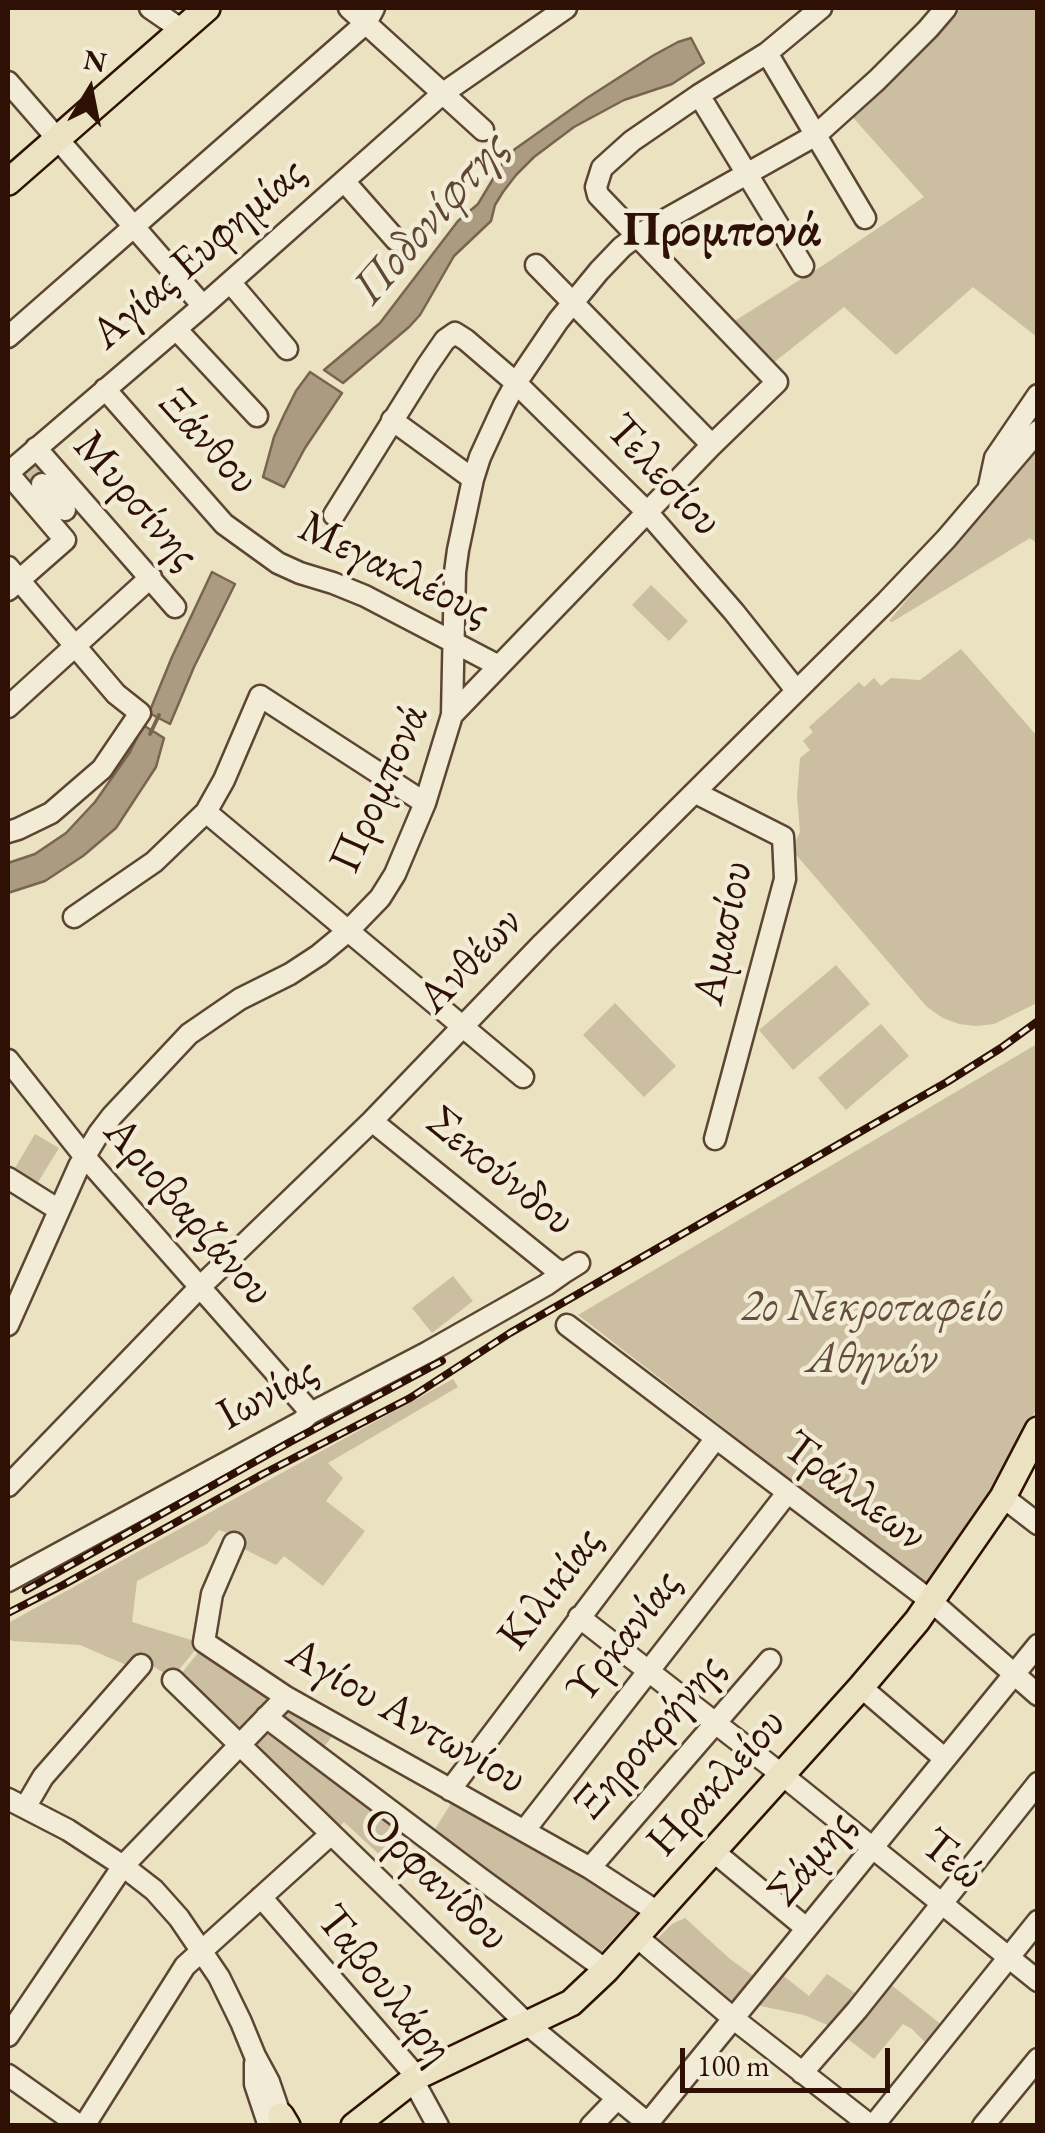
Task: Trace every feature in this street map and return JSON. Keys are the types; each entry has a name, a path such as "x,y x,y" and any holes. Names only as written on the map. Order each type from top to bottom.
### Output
{"main road":[{"path":"8,182 207,8"},
{"name":"Ηρακλείου","path":"354,2126 372,2116 414,2080 570,2003 606,1970 894,1649 1003,1496 1038,1430"}],"street":[{"path":"150,8 182,30"},
{"path":"349,8 370,15 442,94 483,130"},
{"path":"442,94 566,8"},
{"path":"452,715 458,550 473,479 516,383 573,301 638,235 816,134 877,80 946,8"},
{"path":"638,235 598,195 598,178 608,160 699,94 767,53 814,10"},
{"path":"8,337 370,15"},
{"path":"767,53 865,218"},
{"path":"8,82 203,306"},
{"name":"Αγίας Ευφημίας","path":"8,473 442,94"},
{"path":"705,105 803,266"},
{"path":"344,181 396,240"},
{"name":"Προμπονά","path":"8,1325 85,1156 112,1116 188,1034 240,999 319,955 380,898 425,803 452,715 777,382 638,235"},
{"path":"536,265 712,445"},
{"path":"230,282 287,349"},
{"path":"176,329 257,416"},
{"name":"Τελεσίου","path":"392,420 446,340 455,333 466,340 516,383 646,512 796,690"},
{"name":"Ξάνθου","path":"105,389 224,524 255,546"},
{"name":"Ανθέων","path":"988,488 995,458 1034,409"},
{"path":"334,515 392,420 473,479"},
{"name":"Ανθέων","path":"8,1486 200,1287 372,1121 543,942 887,601 1038,431"},
{"name":"Μυρσίνης","path":"36,448 42,484 65,510 151,577 176,606"},
{"path":"8,473 42,484 65,510 65,540 11,579 116,694 140,713 102,769 51,813 8,832"},
{"name":"Μεγακλέους","path":"255,546 300,574 365,596 499,666"},
{"path":"8,707 151,577"},
{"path":"74,917 154,862 206,812 260,696 425,803"},
{"name":"Αμασίου","path":"696,793 783,837 784,851 785,878 715,1139"},
{"path":"206,812 523,1076"},
{"name":"Αριοβαρζάνου","path":"8,1060 85,1156 309,1414"},
{"name":"Σεκούνδου","path":"372,1121 554,1268 571,1268"},
{"path":"8,1178 59,1210"},
{"name":"Ιωνίας","path":"9,1581 428,1352 571,1268"},
{"name":"Τράλλεων","path":"567,1325 931,1601 1038,1695"},
{"name":"Κιλικίας","path":"450,1790 716,1438"},
{"path":"8,1470 32,1462"},
{"name":"Υρκανίας","path":"524,1831 788,1492"},
{"path":"1003,1496 1038,1524"},
{"name":"Αγίου Αντωνίου","path":"234,1542 212,1594 204,1642 286,1697 590,1868 659,1913"},
{"name":"Τεώ","path":"579,1617 1038,1982"},
{"name":"Σάμης","path":"649,2124 1038,1645"},
{"name":"Ξηροκρήνης","path":"590,1868 770,1660"},
{"path":"141,1665 43,1777 11,1801 68,1830 123,1866 154,1890 179,1918 219,1977 269,2082 280,2123"},
{"name":"Ορφανίδου","path":"173,1680 526,2024 649,2124"},
{"path":"861,1687 945,1759"},
{"path":"8,2036 123,1866 286,1697"},
{"path":"266,1718 606,1970"},
{"path":"802,2074 1038,1783"},
{"path":"8,2076 82,2126 186,1966 331,1834"},
{"path":"713,1851 806,1928"},
{"name":"Ταβουλάρη","path":"261,1897 406,2063 438,2126"},
{"path":"637,1937 734,2020 872,2126 1038,1921"},
{"path":"983,2126 1038,2058"},
{"path":"591,2126 618,2100"}],"green space":[{"path":"962,8 1037,8 1037,337 973,287 896,355 844,307 773,363 733,322 924,197 848,112"},
{"path":"1037,444 1037,544 1030,538 889,621"},
{"path":"38,459 83,510 49,540 8,492 8,486"},
{"path":"651,585 688,621 669,641 632,605"},
{"path":"961,649 1037,736 1037,1003 994,1024 976,1026 943,1018 927,1007 792,850 800,832 800,758 810,750 803,741 813,732 809,727 859,682 864,687 874,678 881,686 891,678 920,680"},
{"path":"836,965 870,1004 793,1070 759,1030"},
{"path":"615,1003 676,1066 644,1097 583,1035"},
{"path":"881,1024 909,1056 846,1110 818,1078"},
{"name":"2ο Νεκροταφείο Αθηνών","path":"1037,1044 1037,1407 995,1495 925,1583 578,1315"},
{"path":"35,1134 59,1148 35,1187 12,1173"},
{"path":"453,1276 473,1301 432,1333 412,1308"},
{"path":"453,1379 458,1387 328,1463 343,1478 326,1501 365,1531 323,1586 284,1556 276,1565 240,1547 243,1539 219,1530 207,1544 137,1581 132,1622 201,1643 172,1678 151,1665 124,1664 80,1645 12,1641 8,1637 8,1623"},
{"path":"201,1649 277,1693 239,1737 177,1679"},
{"path":"291,1706 336,1731 321,1751 435,1829 455,1797 639,1906 637,1913 599,1954 405,1831 381,1856 344,1822 336,1830 250,1747"},
{"path":"685,1918 755,1977 731,2005 655,1941 672,1924"},
{"path":"781,1974 809,1996 827,1974 858,1995 832,2027 804,2015 756,2005"},
{"path":"890,1984 942,2025 927,2044 903,2024 874,2059 845,2037"}],"shaded area":[{"path":"691,38 704,63 672,84 624,100 574,127 534,157 503,192 491,221 454,256 409,327 343,383 324,370 380,323 458,221 478,204 515,149 654,55"},
{"path":"310,372 342,393 284,487 263,477 274,437 296,391"},
{"path":"212,572 235,584 170,724 149,713"},
{"path":"143,725 164,738 156,767 116,828 45,881 8,893 8,863 35,854 66,833 95,802 130,752"}],"waterway":[{"name":"Ποδονίφτης","path":"150,734 159,715"}],"railway":[{"path":"8,1613 410,1398 510,1333 947,1082 1038,1021"},
{"path":"26,1590 442,1361"}],"district":[{"name":"Προμπονά","path":"722,232"}]}
